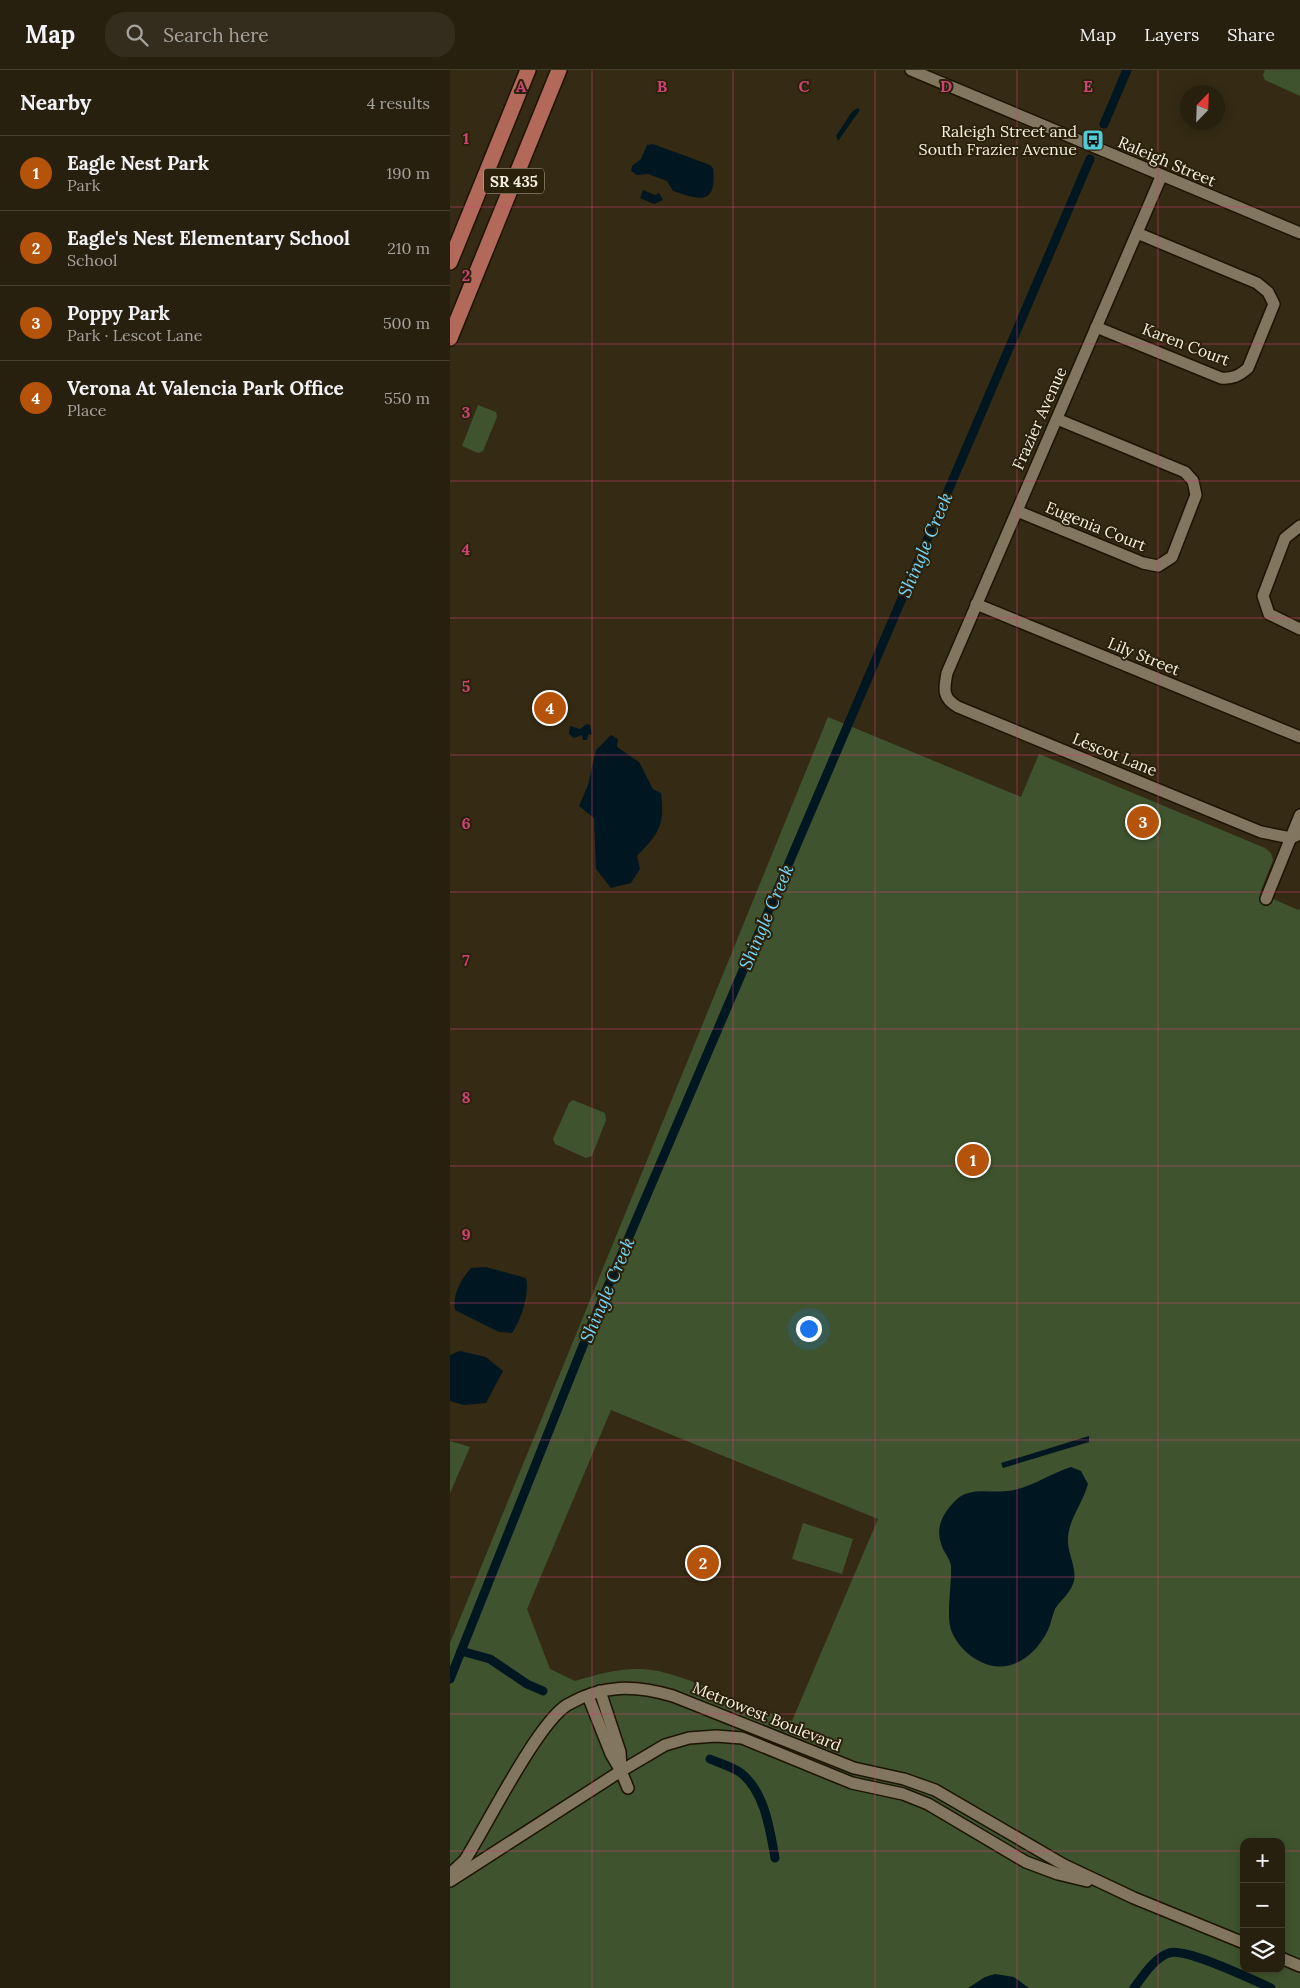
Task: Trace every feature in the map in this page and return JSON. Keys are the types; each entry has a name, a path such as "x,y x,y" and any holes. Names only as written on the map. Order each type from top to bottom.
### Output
{"main road":[{"name":"SR 435","path":"450,262 528,70"},
{"name":"SR 435","path":"450,338 559,70"}],"street":[{"name":"Raleigh Street","path":"911,70 1162,177 1300,233"},
{"name":"Frazier Avenue","path":"947,673 1162,177"},
{"name":"Karen Court","path":"1096,327 1221,378 1230,379 1241,375 1248,368 1274,304 1268,292 1257,283 1137,233"},
{"name":"Eugenia Court","path":"1016,511 1143,563 1158,566 1172,557 1196,495 1193,482 1185,472 1058,419"},
{"path":"1300,526 1285,538 1263,596 1270,614 1300,629"},
{"name":"Lily Street","path":"976,604 1300,738"},
{"name":"Lescot Lane","path":"947,673 944,691 948,702 958,708 1261,832 1295,836"},
{"path":"1266,898 1295,836 1300,815"},
{"name":"Metrowest Boulevard","path":"450,1874 465,1860 523,1763 552,1720 566,1706 600,1692 621,1688 644,1688 673,1696 854,1768 904,1779 935,1790 1064,1865 1134,1898 1240,1941"},
{"path":"600,1692 620,1752 621,1771"},
{"path":"588,1696 611,1754 628,1788"},
{"path":"754,1742 759,1729"},
{"name":"Metrowest Boulevard","path":"450,1881 664,1745 689,1738 725,1737 742,1738 754,1742 852,1783 903,1794 928,1804 1041,1868 1134,1898"},
{"path":"1001,1846 1010,1835"},
{"path":"1285,1960 1300,1966"}],"green space":[{"path":"1265,70 1300,70 1300,96 1265,80 1263,75"},
{"path":"478,405 496,412 497,417 483,451 478,453 462,446"},
{"path":"828,717 1021,797 1039,754 1265,848 1271,853 1273,860 1260,893 1298,910 1300,909 1300,1988 450,1988 450,1643","holes":["611,1410 878,1519 792,1721 775,1716 692,1681 658,1671 626,1669 575,1681 550,1669 527,1609"]},
{"path":"573,1100 605,1113 606,1120 592,1156 586,1158 555,1144 553,1139 569,1103"},
{"path":"450,1441 470,1447 450,1493"},
{"path":"803,1523 853,1539 842,1574 792,1559"}],"water":[{"path":"857,108 860,110 838,141 836,136 851,113"},
{"path":"653,144 710,165 713,168 714,180 709,194 699,198 691,197 673,191 667,181 648,174 637,175 631,171 632,166 641,159 647,145"},
{"path":"643,190 655,195 659,193 663,200 654,204 640,198"},
{"path":"587,724 590,725 592,734 588,735 587,740 583,740 582,735 574,738 569,734 570,726 580,729"},
{"path":"611,735 618,739 617,747 639,762 653,789 661,793 662,814 659,828 655,835 637,856 640,869 631,883 611,888 596,869 594,818 579,806 588,785 596,750"},
{"path":"486,1267 526,1278 527,1291 524,1306 519,1321 512,1333 499,1332 455,1310 456,1293 464,1277 471,1268"},
{"path":"460,1351 486,1357 503,1371 486,1403 464,1405 450,1401 450,1355"},
{"path":"1089,1436 1089,1442 1003,1468 1001,1463"},
{"path":"1071,1467 1081,1471 1088,1484 1072,1520 1068,1535 1074,1574 1072,1587 1055,1609 1043,1639 1029,1655 1012,1665 992,1666 981,1662 963,1649 951,1630 949,1616 951,1566 939,1536 942,1518 954,1502 965,1494 979,1491 1008,1491 1016,1489"},
{"path":"995,1974 1014,1977 1029,1988 968,1988 985,1977"}],"waterway":[{"name":"Shingle Creek","path":"1104,124 1127,70"},
{"name":"Shingle Creek","path":"450,1679 590,1328 1090,159"},
{"path":"461,1651 490,1659 527,1684 543,1691"},
{"path":"710,1759 741,1773 756,1790 765,1812 775,1858"},
{"path":"1134,1988 1158,1959 1169,1953 1177,1952 1204,1959 1271,1988"}],"place":[{"name":"Raleigh Street and South Frazier Avenue","path":"1093,140"},
{"name":"Verona At Valencia Park Office","path":"550,708"},
{"name":"Poppy Park","path":"1143,822"},
{"name":"Eagle Nest Park","path":"973,1160"},
{"name":"Eagle's Nest Elementary School","path":"703,1563"}]}
